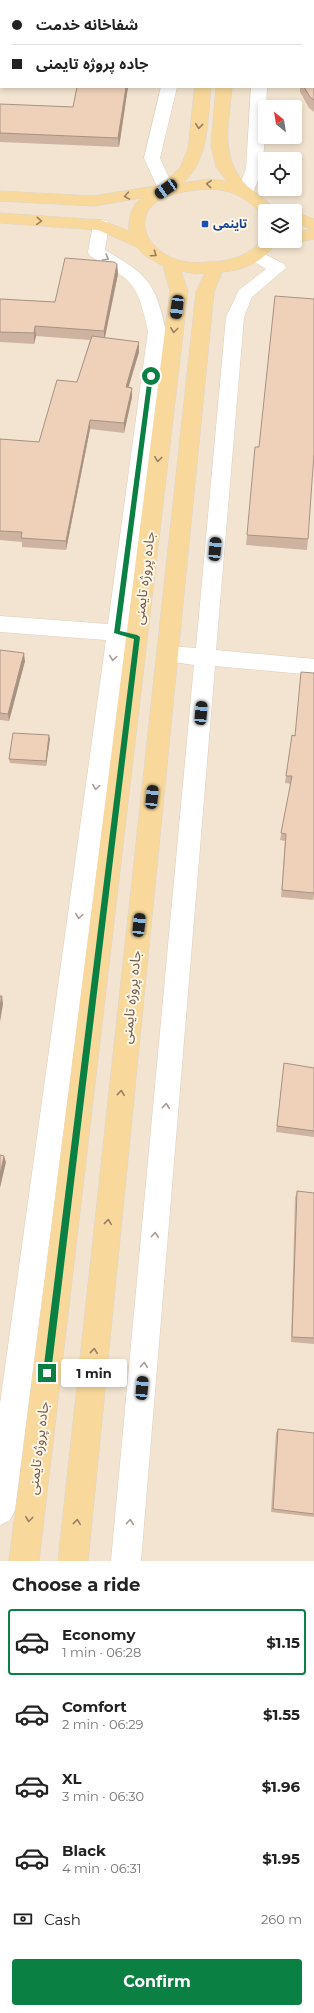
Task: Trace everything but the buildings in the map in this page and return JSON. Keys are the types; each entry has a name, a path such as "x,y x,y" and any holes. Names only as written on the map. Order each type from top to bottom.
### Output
{"main road":[{"path":"140,242 135,228 137,214 146,202 166,189 187,170 196,149 202,88"},
{"path":"224,88 219,146 224,167 245,192 261,204"},
{"path":"0,196 93,201 203,183 225,186 245,192"},
{"path":"0,218 101,224 140,242 152,254 170,264 192,269 215,269 238,264 263,248"},
{"path":"302,220 314,224"},
{"path":"302,237 314,234"},
{"name":"جاده پروژه تایمنی","path":"24,1561 127,635 179,291 170,264"},
{"name":"جاده پروژه تایمنی","path":"72,1561 205,292 215,269"}],"street":[{"path":"166,189 152,158 170,88"},
{"path":"245,192 254,169 259,88"},
{"path":"0,1510 127,635 157,331 151,309 141,284 123,268 96,252 101,224"},
{"path":"126,1561 235,317 245,294 278,268 269,248"},
{"path":"0,624 127,635"},
{"path":"167,654 314,667"}],"shaded area":[{"path":"0,88 314,88 314,1561 0,1561"}],"place":[{"name":"تاینمی","path":"205,224"}],"route":[{"path":"47,1373 137,637 117,633 151,376"}]}
